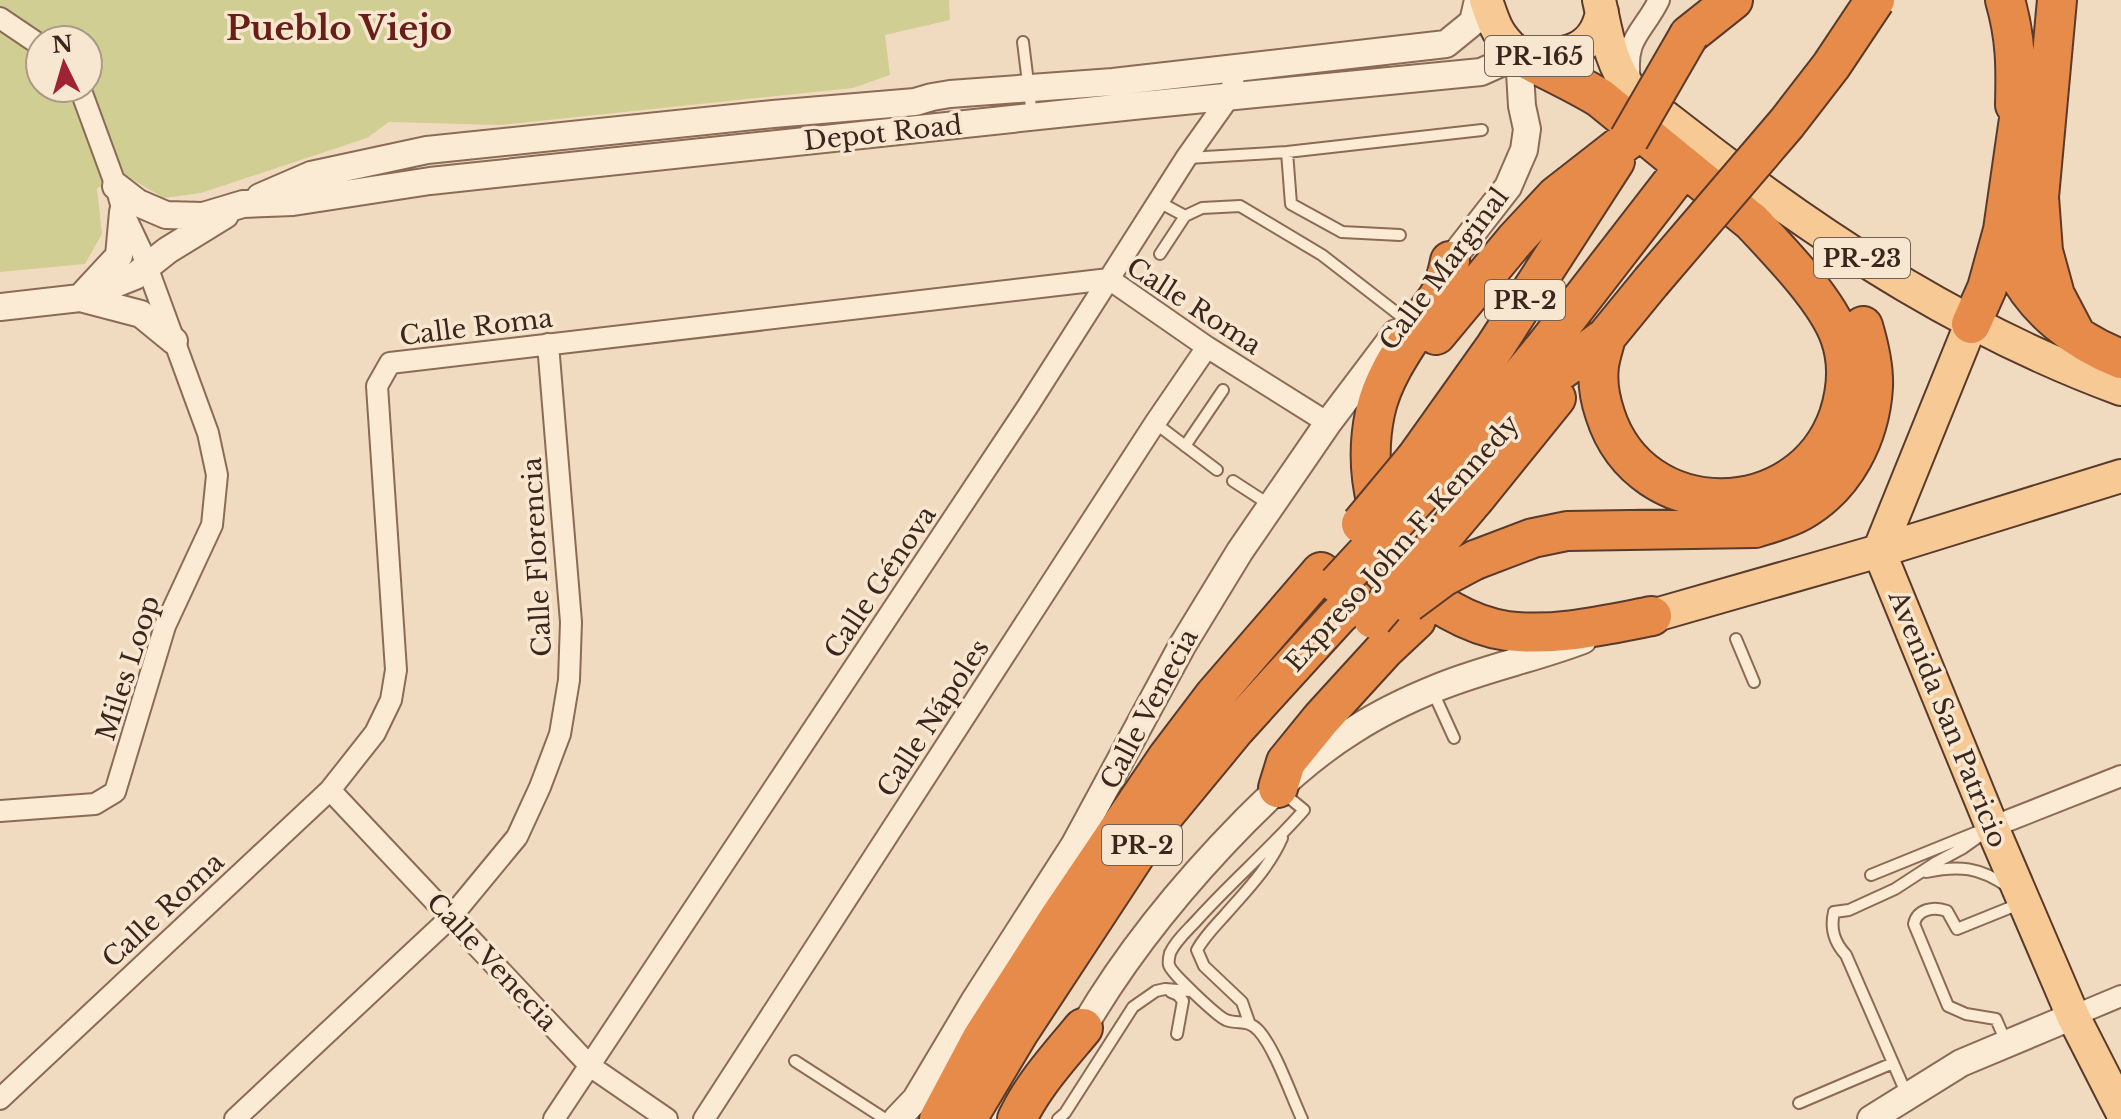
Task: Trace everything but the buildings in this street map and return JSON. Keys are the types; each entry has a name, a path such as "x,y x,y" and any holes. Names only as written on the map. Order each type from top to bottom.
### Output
{"highway":[{"name":"Expreso John F. Kennedy","path":"939,1119 962,1102 1019,1032 1151,831 1236,728 1337,617 1347,594 1449,477 1495,347 1629,139 1711,0"},
{"path":"1689,35 1733,0"},
{"path":"1449,477 1529,429 1787,123 1831,66 1875,0"},
{"path":"2005,0 2016,56 2016,148"},
{"path":"1971,324 1987,288 2003,230 2035,0"},
{"path":"2057,0 2039,197 2043,251 2055,295 2076,335"},
{"path":"1519,55 1600,98 1752,222 1828,311 1841,339 1846,369 1844,400 1834,430 1806,466 1767,491 1736,498 1705,498 1675,490 1648,475 1626,453 1609,427 1600,398 1598,367 1606,337"},
{"path":"1370,456 1394,395 1412,366 1452,315 1556,196 1629,139"},
{"path":"995,1119 1122,916 1169,850 1222,783 1336,655 1347,594 1449,477 1684,167"},
{"path":"1278,788 1286,762 1384,650 1468,575 1533,538 1567,531 1755,528 1803,510 1831,488 1852,461 1863,433 1873,387 1869,346 1853,303 1828,270 1774,217 1756,186"},
{"path":"2003,230 2012,264 2041,305 2062,326 2121,359"},
{"path":"1450,261 1442,291 1406,346 1381,393 1375,413 1370,456 1373,497 1380,521 1404,571 1444,607 1490,628 1546,632 1588,629 1652,616"},
{"path":"1347,594 1399,610 1443,577 1468,575"},
{"name":"Expreso John F. Kennedy","path":"962,1102 982,1038 1167,758 1214,696 1290,607 1347,594"},
{"path":"1017,1119 1046,1073 1083,1028"},
{"path":"924,1119 962,1102"}],"main road":[{"name":"PR-165","path":"1486,0 1501,38 1519,55 1552,56 1581,46 1595,35 1607,4"},
{"name":"PR-23","path":"1607,4 1608,44 1616,66 1632,92 1756,186 1883,272 1971,324 2121,389"},
{"path":"1879,551 1971,324"},
{"path":"1652,616 1879,551 2121,476"},
{"name":"Avenida San Patricio","path":"1879,551 2073,1016 2121,1110"}],"street":[{"name":"Depot Road","path":"80,298 135,276 168,250 243,204 311,175 427,150 915,102 950,94 1113,82 1446,44 1473,22 1478,0"},
{"path":"1632,92 1629,54 1633,39 1659,0"},
{"path":"0,18 24,34"},
{"name":"Depot Road","path":"243,204 293,202 430,181 1481,72 1519,55"},
{"name":"Calle Marginal","path":"1328,423 1508,187 1524,150 1527,129 1522,106 1519,55"},
{"name":"Calle Génova","path":"554,1119 1028,406 1186,158 1230,96 1236,67"},
{"name":"Miles Loop","path":"0,811 95,804 115,792 165,626 212,525 217,475 208,433 123,212 86,104"},
{"path":"116,186 138,203 166,215 203,216 243,204"},
{"path":"80,298 119,256 123,212"},
{"name":"Calle Roma","path":"0,1099 330,790 375,733 391,700 396,670 377,386 390,363 1109,279 1207,347 1328,423"},
{"path":"0,307 80,298 141,314 174,341"},
{"name":"Calle Florencia","path":"235,1119 451,917 517,837 540,787 560,734 569,680 571,622 548,344"},
{"name":"Calle Nápoles","path":"704,1119 1207,347"},
{"name":"Calle Venecia","path":"897,1119 916,1099 1075,844 1182,646 1240,551 1328,423"},
{"path":"1033,1119 1083,1028 1167,906 1219,847 1278,788 1313,759 1353,730 1432,691 1652,616"},
{"path":"1992,827 2121,776"},
{"name":"Calle Venecia","path":"330,790 590,1066 667,1119"},
{"path":"1871,1119 1961,1063 2121,996"}],"lane":[{"path":"1023,42 1032,117"},
{"path":"915,102 918,130"},
{"path":"773,114 776,144"},
{"path":"1186,158 1287,152 1482,130"},
{"path":"1287,152 1291,204 1342,232 1400,235"},
{"path":"1159,202 1185,216"},
{"path":"1160,254 1185,216 1202,208 1240,206 1322,255 1406,320"},
{"path":"1185,446 1223,390"},
{"path":"1155,423 1217,470"},
{"path":"1233,481 1270,505"},
{"path":"1736,639 1754,682"},
{"path":"1432,691 1454,738"},
{"path":"1249,1022 1226,1020 1191,991 1168,964 1172,949 1214,901 1304,810 1278,788"},
{"path":"1908,1097 1846,955 1834,938 1831,927 1834,912 1849,910 1895,889 1992,827"},
{"path":"1871,875 1992,827"},
{"path":"1284,833 1274,855 1259,876 1197,950 1204,966 1242,1002 1249,1022 1267,1042 1302,1119"},
{"path":"1920,873 1952,868 1971,869 1999,881 2023,899 1957,929 1947,911 1940,908 1920,912 1914,924 1948,1006 1966,1014 1996,1019 2006,1042"},
{"path":"1058,1119 1065,1113 1133,1007 1150,994 1165,989 1191,991"},
{"path":"1165,989 1183,1001 1177,1034"},
{"path":"795,1061 885,1119"},
{"path":"1799,1103 1893,1063"}],"shaded area":[{"path":"0,0 949,0 950,20 885,35 890,75 853,88 500,125 389,122 367,138 201,193 164,198 128,177 97,188 102,234 85,264 0,272"}],"district":[{"name":"Pueblo Viejo","path":"339,28"}]}
